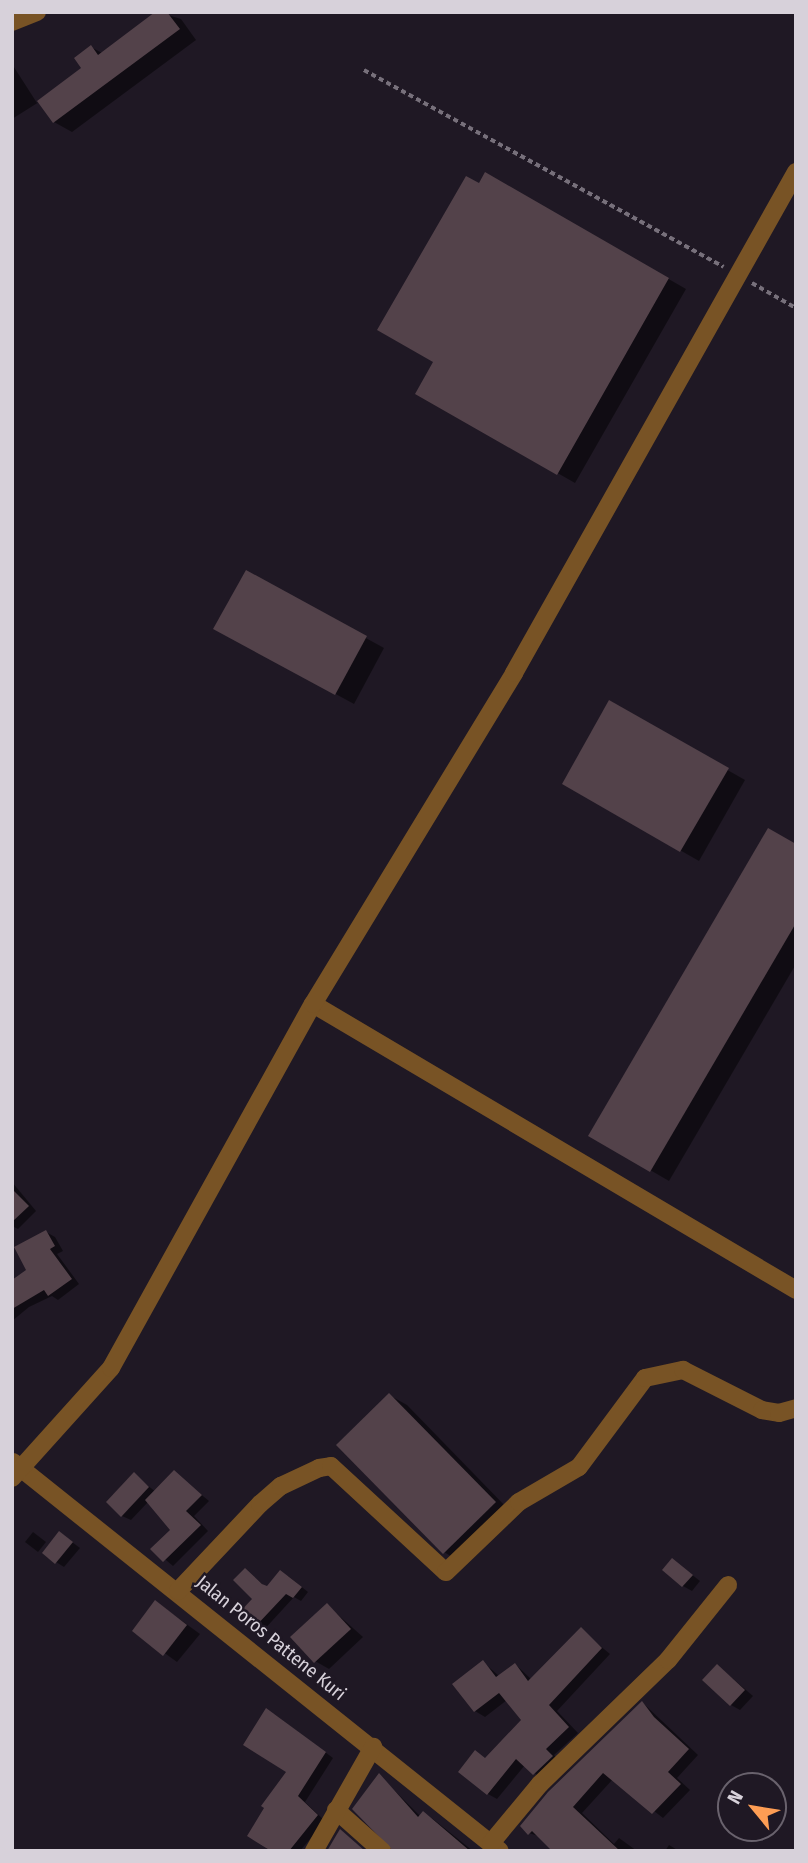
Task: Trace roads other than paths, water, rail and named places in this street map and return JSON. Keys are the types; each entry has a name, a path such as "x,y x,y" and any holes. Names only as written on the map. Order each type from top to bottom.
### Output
{"street":[{"path":"12,22 37,12"},
{"path":"15,1469 111,1368 313,1004 514,673 796,173"},
{"path":"313,1004 796,1290"},
{"path":"178,1591 260,1504 281,1486 318,1468 331,1466 446,1572 519,1502 579,1467 645,1378 683,1370 762,1410 779,1413 796,1408"},
{"name":"Jalan Poros Pattene Kuri","path":"15,1469 178,1591 495,1847"},
{"path":"495,1847 540,1783 667,1660 728,1585"},
{"path":"314,1851 336,1810 354,1786 373,1747"},
{"path":"336,1810 382,1851"}]}
